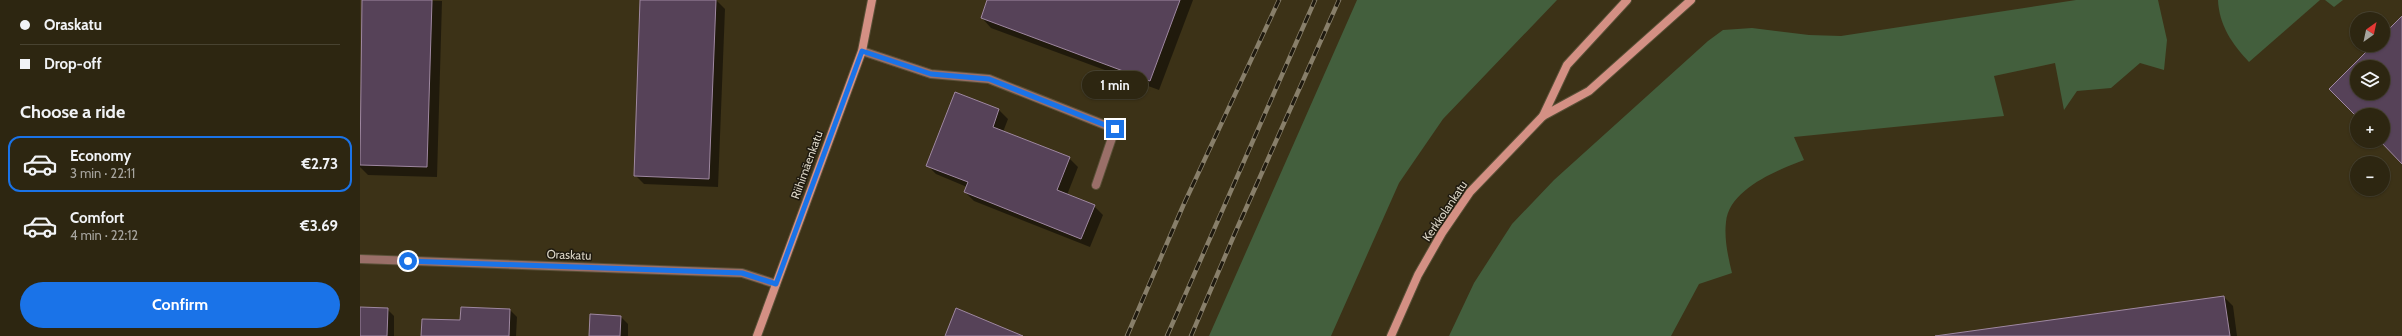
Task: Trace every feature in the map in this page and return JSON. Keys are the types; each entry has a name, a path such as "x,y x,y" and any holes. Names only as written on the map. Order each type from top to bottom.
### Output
{"main road":[{"name":"Riihimäenkatu","path":"757,336 862,51 872,0"},
{"name":"Kerkkolankatu","path":"1391,336 1418,275 1442,233 1466,198 1543,116 1567,65 1627,0"},
{"name":"Kerkkolankatu","path":"1543,116 1589,91 1691,0"}],"street":[{"path":"862,51 931,74 989,79 1115,129 1096,185"},
{"name":"Oraskatu","path":"360,259 742,273 776,284"}],"green space":[{"path":"1357,0 1557,0 1443,119 1399,183 1331,336 1209,336"},
{"path":"2076,0 2158,0 2167,40 2164,70 2140,63 2111,88 2077,91 2064,110 2055,63 1994,76 2004,116 1794,137 1804,160 1781,169 1756,182 1736,200 1729,210 1726,222 1727,248 1732,273 1699,284 1671,336 1449,336 1474,283 1512,224 1554,180 1708,41 1723,30 1752,28 1809,35 1841,36"},
{"path":"2218,0 2320,0 2249,62 2232,41 2224,26"},
{"path":"2325,0 2343,0 2334,7"}],"building":[{"path":"362,0 432,0 427,167 360,165"},
{"path":"640,0 716,0 709,179 634,176"},
{"path":"987,0 1180,0 1150,81 981,18"},
{"path":"2402,16 2402,164 2387,148 2390,148 2390,108 2350,108 2350,110 2329,89 2350,68 2350,100 2390,100 2390,60 2358,60 2366,52 2390,52 2390,28"},
{"path":"955,92 999,109 993,127 1070,157 1057,190 1095,205 1081,239 964,192 968,182 926,166"},
{"path":"2224,296 2230,336 1935,336"},
{"path":"360,307 388,308 387,336 360,336"},
{"path":"461,307 510,309 509,336 421,336 422,319 460,320"},
{"path":"956,308 1023,336 945,336"},
{"path":"590,314 621,316 620,336 589,336"}],"railway":[{"path":"1127,336 1183,206 1279,0"},
{"path":"1167,336 1315,0"},
{"path":"1191,336 1235,233 1339,0"}],"route":[{"path":"408,261 742,273 776,284 862,51 931,74 989,79 1115,129"}]}
